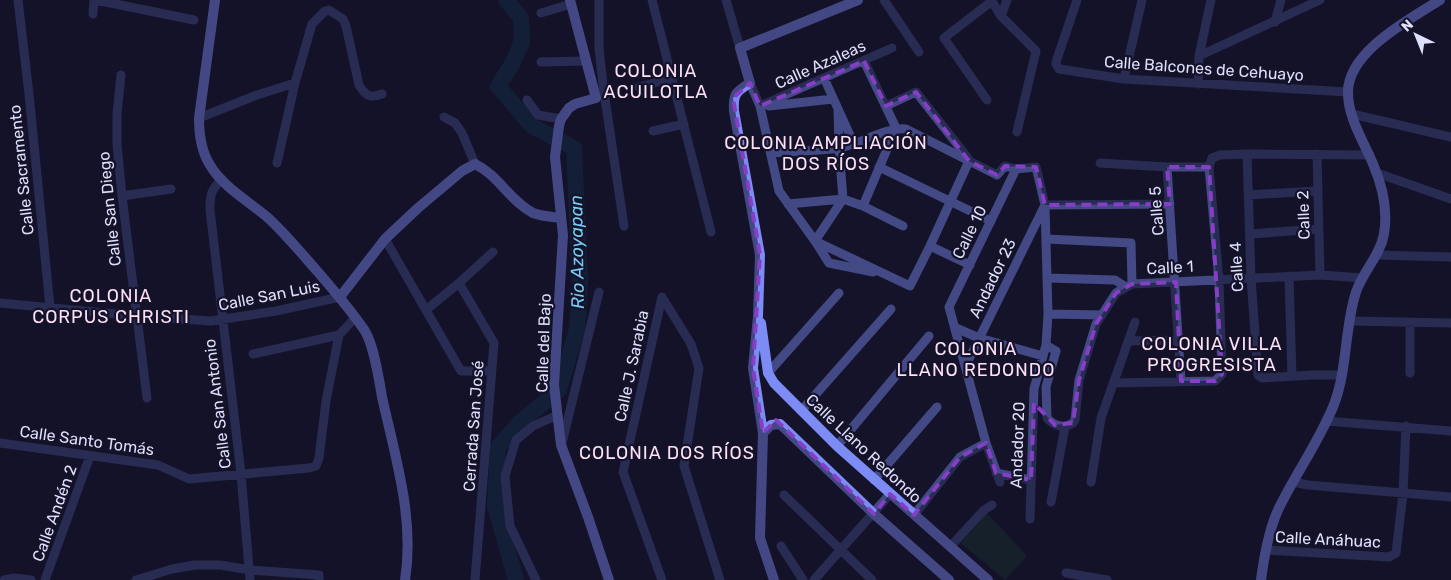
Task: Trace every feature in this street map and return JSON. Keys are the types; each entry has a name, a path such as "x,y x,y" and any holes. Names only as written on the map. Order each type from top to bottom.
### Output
{"street":[{"name":"Calle Sacramento","path":"18,0 50,307"},
{"path":"93,14 95,0 194,20"},
{"path":"215,0 199,118 199,135 203,152 211,167 222,179 294,244 340,297 366,333 372,349 404,499 408,558 405,580"},
{"path":"600,0 601,97 624,226"},
{"path":"652,0 711,232"},
{"path":"726,0 750,83 760,106 779,191 829,263 886,274"},
{"path":"884,0 919,52"},
{"path":"1001,16 1007,0"},
{"name":"Calle Balcones de Cehuayo","path":"1077,0 1056,62 1059,69 1124,79 1348,92"},
{"path":"1124,79 1142,0"},
{"path":"1198,84 1199,56 1211,0"},
{"path":"1275,22 1281,0"},
{"path":"1199,56 1320,0"},
{"path":"1261,580 1266,550 1278,511 1326,421 1338,392 1349,321 1357,289 1382,245 1384,235 1386,211 1377,173 1352,114 1348,92 1356,66 1384,37 1440,0"},
{"path":"740,48 851,1"},
{"path":"988,100 944,38 991,1 1001,16 1036,51 1017,132"},
{"path":"541,13 570,2 586,61 601,97"},
{"path":"278,163 295,83 312,24 325,11 330,10 343,19 359,85 363,92 368,96 375,97 382,94"},
{"name":"Calle Azaleas","path":"760,106 892,48"},
{"path":"541,62 586,61"},
{"path":"863,206 896,128 864,61"},
{"name":"Calle San Diego","path":"121,75 117,124 122,196 146,398"},
{"path":"639,87 673,78"},
{"path":"824,78 854,144"},
{"path":"199,118 257,95 295,83"},
{"path":"750,83 741,88 733,98 760,255 758,316 753,368 763,433 760,538 774,580"},
{"path":"886,106 916,92 969,161"},
{"path":"526,100 538,115 560,123 569,108 575,104 601,97"},
{"path":"760,106 833,99"},
{"path":"815,241 842,199 838,110"},
{"path":"1352,114 1451,137"},
{"path":"444,117 455,123 462,133 475,164 484,168 521,204 534,213 560,218"},
{"name":"Calle del Bajo","path":"560,123 555,157 562,244 554,386 561,445 609,580"},
{"path":"653,131 684,124"},
{"path":"772,153 839,148 896,128 906,129 997,175 1005,166 1016,169"},
{"path":"1168,167 1209,167 1213,157 1220,154 1370,156"},
{"name":"Calle 4","path":"1247,154 1251,278 1258,375 1260,377 1292,376"},
{"name":"Calle 2","path":"1316,154 1320,275"},
{"path":"815,241 910,286 969,161"},
{"name":"Calle 5","path":"1100,163 1168,167 1181,380"},
{"name":"Calle San Luis","path":"0,302 137,316 211,321 276,311 340,297 385,239 462,171 475,164"},
{"path":"880,167 991,221"},
{"name":"Andador 20","path":"1016,169 1036,167 1045,205 1048,314 1046,346 1034,389 1030,519"},
{"name":"Calle 4","path":"1181,380 1215,381 1222,374 1219,280 1209,167"},
{"name":"Calle 10","path":"956,328 950,307 1016,169"},
{"path":"1377,173 1451,199"},
{"name":"Calle San Antonio","path":"222,179 212,189 210,203 241,474 250,580"},
{"path":"122,196 171,188"},
{"path":"1248,195 1316,191"},
{"path":"788,204 842,199 863,206 903,226"},
{"path":"1045,205 1170,204"},
{"name":"Andador 23","path":"966,364 1045,205"},
{"path":"1250,234 1318,230"},
{"path":"385,239 461,371 492,371"},
{"path":"1046,239 1130,243 1128,285 1115,280 1047,278"},
{"path":"930,246 970,265"},
{"path":"426,310 459,283 492,252"},
{"path":"1376,255 1451,257"},
{"name":"Calle 1","path":"1065,427 1075,420 1079,380 1096,324 1116,293 1128,285 1320,275 1363,278"},
{"path":"1289,276 1292,376 1341,375"},
{"name":"Cerrada San José","path":"459,283 494,343 475,580"},
{"path":"561,445 599,292"},
{"path":"768,373 839,293"},
{"name":"Calle J. Sarabia","path":"662,580 623,472 662,297 690,344 699,368 684,466 720,580"},
{"path":"801,412 891,309"},
{"path":"1048,314 1102,315"},
{"name":"Calle Llano Redondo","path":"758,316 762,326 768,373 774,384 801,412 874,480 988,580"},
{"path":"254,354 340,336 355,318"},
{"path":"1349,321 1451,323"},
{"path":"1092,482 1101,418 1135,322"},
{"path":"1410,323 1410,373"},
{"path":"956,328 979,338 1043,356"},
{"path":"956,328 986,443 1000,482"},
{"name":"Calle Santo Tomás","path":"0,443 158,465 189,479 316,466 319,458 326,401 340,336"},
{"path":"837,446 929,336"},
{"path":"1129,341 1179,340"},
{"path":"1046,346 1056,351 1046,387 1047,418 1055,424 1065,427 1051,502"},
{"path":"1113,384 1181,380"},
{"path":"874,480 937,407"},
{"path":"536,580 510,526 505,476 516,440 533,426 558,411"},
{"path":"1326,421 1451,431"},
{"path":"763,433 771,426 780,424 874,514 949,580"},
{"path":"1403,493 1406,426"},
{"path":"914,515 960,457 986,443"},
{"name":"Calle Andén 2","path":"45,580 90,456"},
{"path":"996,473 1031,480"},
{"path":"1293,482 1308,485 1451,497"},
{"name":"Calle Anáhuac","path":"1266,550 1389,557 1396,554 1397,550 1403,493"},
{"path":"814,580 841,552 890,494"},
{"path":"784,495 872,580"},
{"path":"950,547 984,510 992,505"},
{"path":"781,546 802,580"},
{"path":"136,580 172,569 195,565 220,565 319,578"},
{"path":"1066,573 1107,580"},
{"path":"4,580 14,578 31,580"}],"highlighted area":[{"path":"864,61 886,106 916,92 969,161 997,175 1005,166 1036,167 1045,205 1170,204 1167,167 1209,167 1222,374 1215,381 1181,381 1176,282 1132,284 1116,293 1096,324 1079,380 1073,423 1055,425 1034,403 1031,480 996,473 986,443 960,457 914,515 890,494 874,514 776,420 763,433 753,368 760,255 733,98 750,83 760,106"}],"green space":[{"path":"987,513 1027,556 1005,580 961,543"}],"waterway":[{"name":"Rio Azoyapan","path":"506,0 521,18 522,42 512,64 498,86 532,126 574,148 580,282 577,329 559,390 519,423 498,447 495,506 516,580"}],"district":[{"name":"COLONIA ACUILOTLA","path":"656,81"},
{"name":"COLONIA AMPLIACIÓN DOS RÍOS","path":"826,153"},
{"name":"COLONIA CORPUS CHRISTI","path":"111,306"},
{"name":"COLONIA VILLA PROGRESISTA","path":"1212,354"},
{"name":"COLONIA LLANO REDONDO","path":"976,359"},
{"name":"COLONIA DOS RÍOS","path":"667,453"}]}
